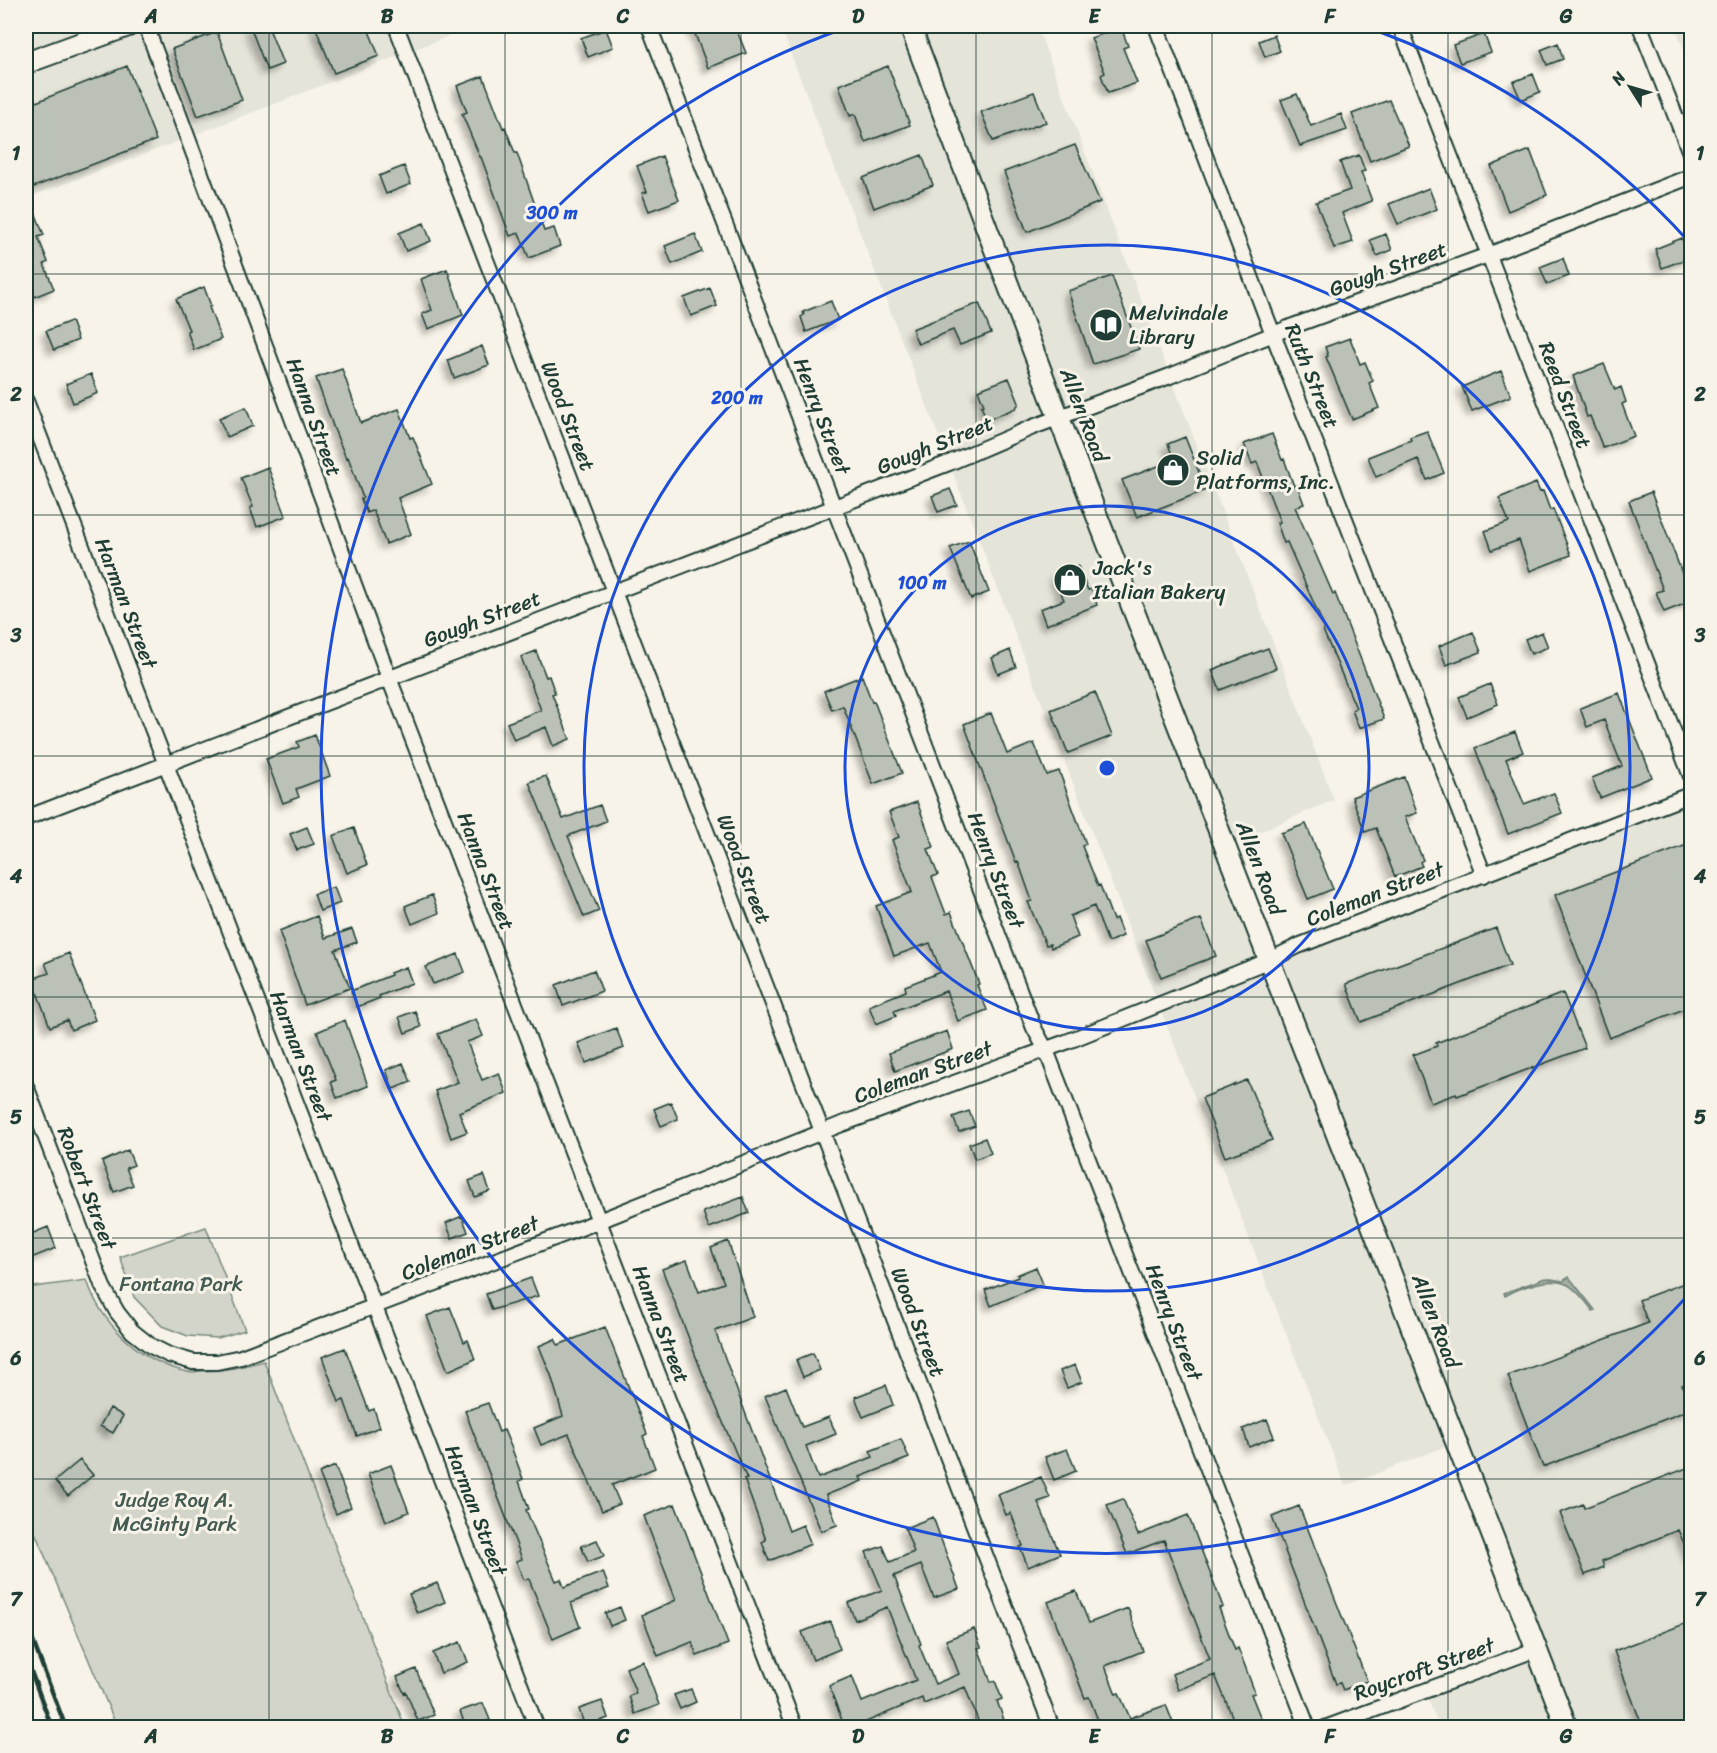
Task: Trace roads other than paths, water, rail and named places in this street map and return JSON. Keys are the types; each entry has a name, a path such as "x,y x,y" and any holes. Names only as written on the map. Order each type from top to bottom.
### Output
{"main road":[{"path":"26,63 128,26"},
{"name":"Allen Road","path":"910,26 1567,1728"}],"street":[{"name":"Hanna Street","path":"146,26 388,678 795,1728"},
{"name":"Wood Street","path":"396,26 1052,1728"},
{"name":"Henry Street","path":"649,26 1034,1028 1046,1050 1308,1728"},
{"name":"Ruth Street","path":"1156,26 1484,875"},
{"name":"Reed Street","path":"1400,26 1692,779"},
{"path":"1640,26 1692,158"},
{"name":"Gough Street","path":"26,818 949,464 1033,427 1692,176"},
{"name":"Harman Street","path":"26,400 537,1728"},
{"name":"Coleman Street","path":"164,1353 193,1362 218,1362 241,1357 599,1221 822,1133 1046,1050 1270,960 1298,946 1692,794"},
{"name":"Robert Street","path":"26,1086 103,1287 117,1312 132,1331 164,1353"},
{"name":"Roycroft Street","path":"1325,1728 1537,1648"}],"railway":[{"path":"26,1623 66,1728"},
{"path":"26,1658 52,1728"}],"place":[{"name":"Melvindale Library","path":"1106,325"},
{"name":"Solid Platforms, Inc.","path":"1173,470"},
{"name":"Jack's Italian Bakery","path":"1070,580"}],"park label":[{"name":"Fontana Park","path":"181,1284"},
{"name":"Judge Roy A. McGinty Park","path":"175,1512"}]}
